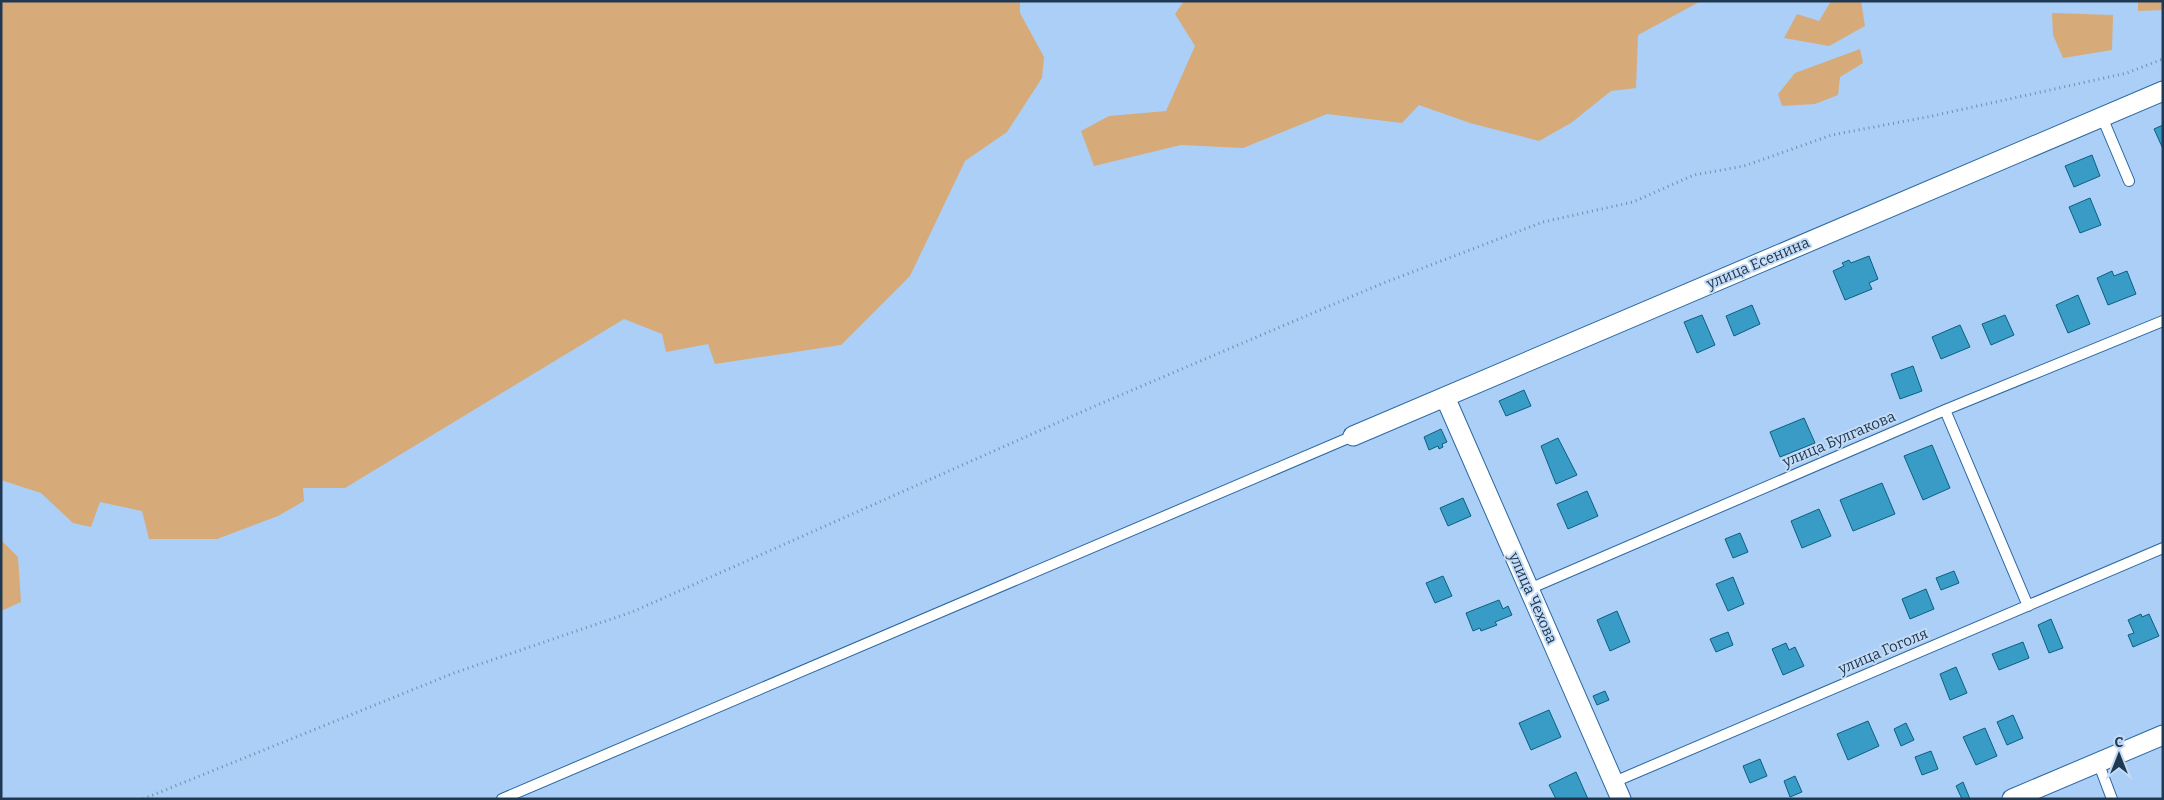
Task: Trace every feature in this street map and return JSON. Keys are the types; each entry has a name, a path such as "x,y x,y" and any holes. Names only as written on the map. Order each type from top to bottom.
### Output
{"street":[{"name":"улица Есенина","path":"1354,436 2163,91"},
{"name":"улица Чехова","path":"1445,397 1618,790"},
{"path":"2012,799 2163,735"}],"lane":[{"path":"2102,117 2129,181"},
{"name":"улица Булгакова","path":"1529,589 1945,410 2163,321"},
{"path":"1945,410 2028,606"},
{"path":"502,799 1354,436"},
{"name":"улица Гоголя","path":"1618,790 2028,606 2163,548"},
{"path":"2098,762 2112,799"}],"path":[{"path":"143,799 454,672 632,612 1140,387 1381,284 1543,222 1633,202 1694,175 1744,166 1832,135 1932,116 2127,73 2163,59"}],"shaded area":[{"path":"1,1 1020,1 1020,13 1044,57 1042,78 1007,132 965,161 910,276 841,345 715,364 708,344 666,352 662,334 624,319 345,488 303,488 304,501 278,516 217,539 149,539 142,511 100,502 91,527 73,523 41,493 1,480"},
{"path":"1184,1 1701,1 1638,35 1636,88 1611,91 1571,123 1539,141 1470,123 1419,105 1402,123 1327,114 1243,148 1181,145 1094,166 1081,131 1109,116 1166,111 1195,46 1175,14"},
{"path":"1831,1 1861,1 1865,26 1829,46 1784,38 1797,14 1819,21"},
{"path":"2138,1 2163,1 2163,10 2138,11"},
{"path":"2052,13 2113,15 2112,50 2063,58 2053,35"},
{"path":"1860,49 1863,63 1840,77 1838,95 1815,104 1782,106 1778,94 1795,73"},
{"path":"1,540 18,557 21,602 1,611"}],"building":[{"path":"2163,125 2163,149 2154,129"},
{"path":"2092,155 2100,176 2074,187 2065,166"},
{"path":"2090,198 2101,225 2080,233 2069,207"},
{"path":"1869,256 1878,279 1869,283 1872,289 1845,300 1833,271 1844,266 1842,263 1849,260 1851,263"},
{"path":"2112,271 2114,276 2127,271 2136,294 2108,305 2097,278"},
{"path":"2078,295 2090,324 2068,333 2056,305"},
{"path":"1752,305 1760,324 1734,336 1726,316"},
{"path":"1702,315 1715,345 1697,353 1684,322"},
{"path":"2005,315 2014,335 1991,345 1982,324"},
{"path":"1960,325 1970,347 1941,359 1932,337"},
{"path":"1913,366 1922,391 1900,399 1891,374"},
{"path":"1524,390 1531,406 1506,416 1499,401"},
{"path":"1804,418 1815,443 1780,457 1770,432"},
{"path":"1441,429 1447,442 1442,444 1443,447 1439,449 1438,446 1429,450 1424,437"},
{"path":"1558,438 1577,475 1556,484 1541,446"},
{"path":"1932,445 1950,488 1923,500 1904,456"},
{"path":"1882,483 1895,514 1853,531 1840,500"},
{"path":"1587,491 1598,516 1568,529 1557,504"},
{"path":"1463,498 1471,516 1448,526 1440,508"},
{"path":"1819,509 1831,536 1802,548 1791,521"},
{"path":"1740,533 1748,552 1733,558 1725,539"},
{"path":"1954,571 1959,583 1941,590 1936,578"},
{"path":"1443,576 1452,596 1435,603 1426,583"},
{"path":"1733,577 1744,604 1728,611 1716,584"},
{"path":"1926,589 1934,609 1910,619 1902,599"},
{"path":"1499,600 1503,609 1508,606 1512,615 1495,622 1497,625 1481,631 1480,628 1473,631 1466,613"},
{"path":"1617,611 1630,642 1610,651 1597,620"},
{"path":"2141,614 2142,617 2149,614 2159,636 2133,647 2128,635 2134,633 2128,620"},
{"path":"2051,619 2063,648 2049,653 2038,625"},
{"path":"1728,632 1733,645 1716,652 1710,639"},
{"path":"2023,642 2029,658 1999,670 1992,654"},
{"path":"1786,643 1789,650 1795,647 1804,666 1783,675 1772,649"},
{"path":"1956,667 1967,693 1950,700 1940,674"},
{"path":"1605,691 1609,700 1597,705 1593,696"},
{"path":"1549,710 1561,737 1531,750 1519,723"},
{"path":"2013,715 2023,738 2007,745 1997,722"},
{"path":"1868,721 1879,746 1848,760 1837,734"},
{"path":"1906,723 1914,740 1901,746 1894,729"},
{"path":"1985,728 1997,756 1976,765 1963,737"},
{"path":"1931,751 1938,769 1922,775 1915,757"},
{"path":"1760,759 1767,776 1750,783 1743,766"},
{"path":"1576,772 1588,799 1556,799 1549,785"},
{"path":"1795,776 1802,792 1790,797 1784,781"},
{"path":"1963,782 1970,799 1962,799 1956,786"}]}
